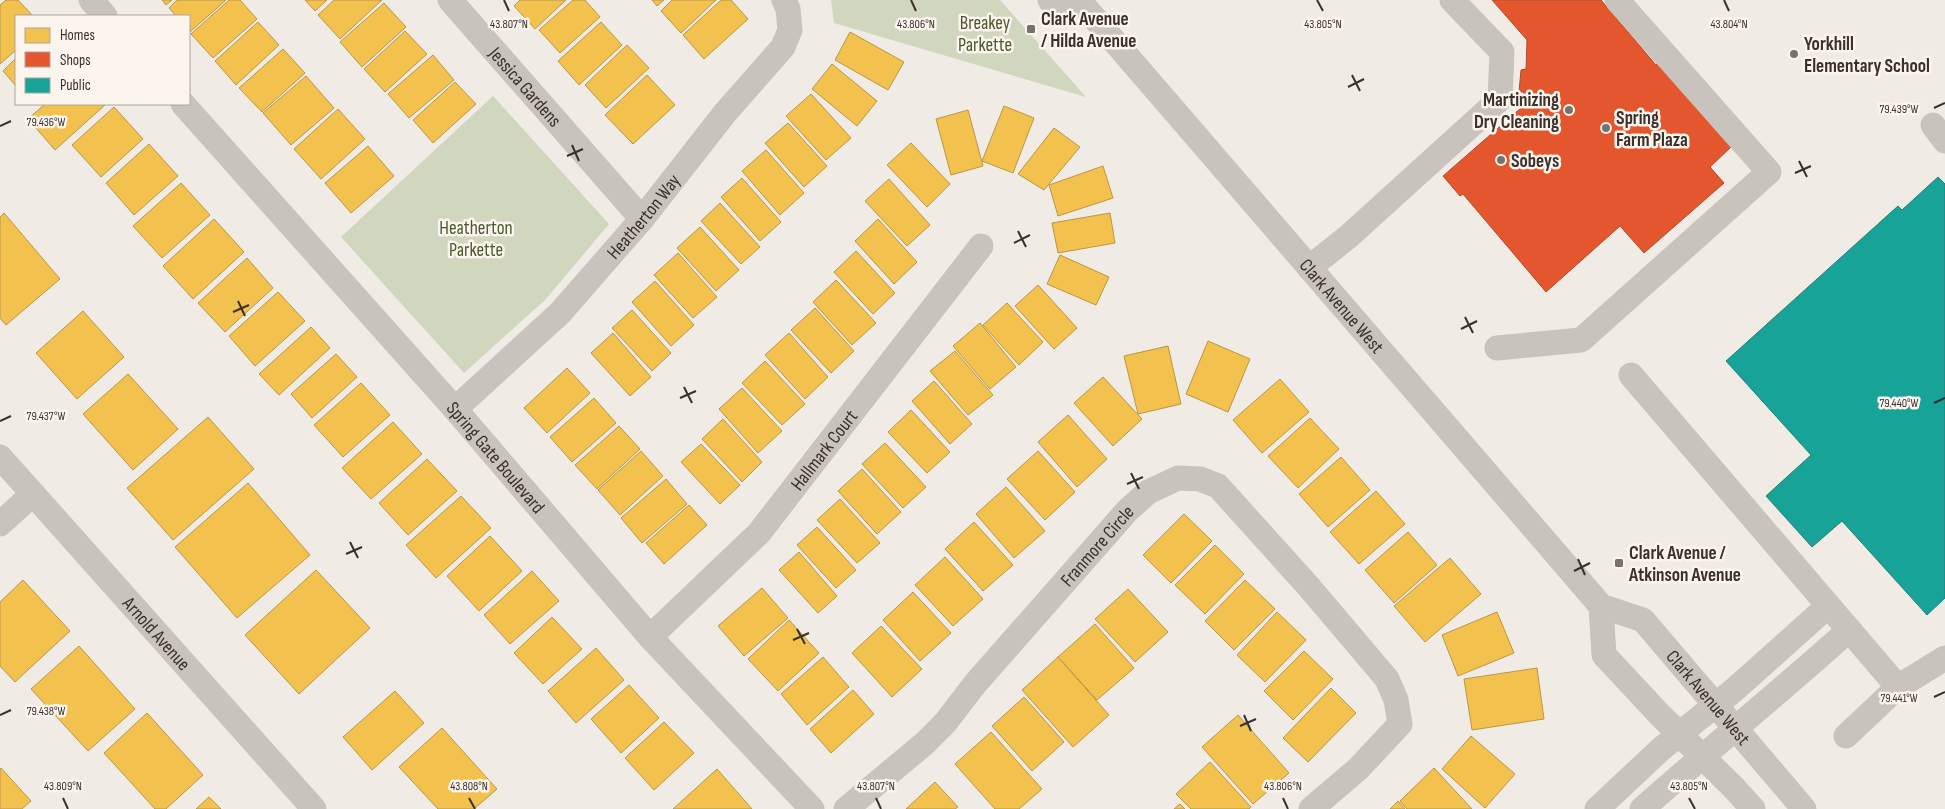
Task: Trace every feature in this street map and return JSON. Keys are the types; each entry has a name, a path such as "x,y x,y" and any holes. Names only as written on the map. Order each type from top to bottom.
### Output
{"street":[{"path":"90,0 104,15"},
{"name":"Jessica Gardens","path":"450,0 642,219"},
{"name":"Heatherton Way","path":"455,409 560,313 642,219 725,113 783,47 790,30 788,9 784,0"},
{"name":"Clark Avenue West","path":"1050,0 1084,3 1309,268 1601,606 1643,620 1804,809"},
{"path":"1309,268 1349,236 1500,99 1502,52 1452,0"},
{"path":"1497,348 1581,340 1769,172 1617,0"},
{"name":"Spring Gate Boulevard","path":"184,105 455,409 650,637 812,809"},
{"name":"Hallmark Court","path":"650,637 760,533 981,246"},
{"path":"1631,375 1898,687"},
{"name":"Arnold Avenue","path":"0,457 314,809"},
{"name":"Franmore Circle","path":"846,809 925,743 945,723 975,684 1127,512 1148,492 1178,478 1200,479 1218,486 1280,553 1387,679 1396,700 1400,724 1358,768 1312,809"},
{"path":"0,524 33,494"},
{"path":"1601,606 1604,655 1753,809"},
{"path":"1597,809 1679,734 1828,606"},
{"path":"1642,809 1849,630"},
{"path":"1846,736 1898,687 1945,658"}],"green space":[{"name":"Breakey Parkette","path":"831,0 1000,0 1086,97 834,23"},
{"name":"Heatherton Parkette","path":"493,96 609,224 545,300 464,373 341,237"}],"building: Homes":[{"path":"6,0 18,0 32,15 15,15 15,51 0,64 0,5"},
{"path":"162,0 172,0 166,5"},
{"path":"177,0 226,0 190,32 190,15 175,15 169,8"},
{"path":"229,0 240,0 257,19 213,58 191,34"},
{"path":"305,0 327,0 315,11"},
{"path":"334,0 382,0 340,39 318,15"},
{"path":"520,0 566,0 535,29 514,6"},
{"path":"573,0 585,0 600,17 560,53 539,30"},
{"path":"652,0 664,0 657,6"},
{"path":"672,0 716,0 681,33 661,11"},
{"path":"721,0 731,0 748,19 704,59 683,35"},
{"path":"384,3 406,27 362,67 340,42"},
{"path":"258,22 279,45 236,85 215,61"},
{"path":"601,22 622,45 579,85 558,61"},
{"path":"405,31 427,54 385,92 364,69"},
{"path":"850,32 904,62 888,90 835,60"},
{"path":"627,45 649,68 606,108 585,85"},
{"path":"283,49 305,73 262,112 239,88"},
{"path":"433,55 454,80 409,118 388,94"},
{"path":"15,59 15,85 3,71"},
{"path":"832,64 877,101 857,126 812,89"},
{"path":"647,75 675,105 633,144 605,115"},
{"path":"306,76 334,108 291,145 263,113"},
{"path":"455,82 476,104 433,143 413,120"},
{"path":"811,94 851,138 826,160 786,116"},
{"path":"44,105 105,105 55,150 28,119"},
{"path":"1004,106 1034,118 1013,173 982,161"},
{"path":"114,107 143,139 101,177 72,145"},
{"path":"338,109 365,139 321,179 294,149"},
{"path":"968,110 983,166 951,175 936,119"},
{"path":"788,123 827,166 804,187 765,143"},
{"path":"1054,128 1080,147 1044,190 1018,174"},
{"path":"911,143 950,184 927,207 887,165"},
{"path":"149,144 178,176 134,215 106,183"},
{"path":"368,146 394,176 351,213 325,183"},
{"path":"766,150 804,193 780,215 742,171"},
{"path":"1103,166 1113,198 1058,216 1049,185"},
{"path":"742,178 781,222 760,241 721,197"},
{"path":"889,179 930,225 907,246 865,201"},
{"path":"181,183 210,215 162,258 133,226"},
{"path":"720,203 760,247 741,264 701,221"},
{"path":"4,213 60,279 6,325 0,318 0,217"},
{"path":"1110,213 1115,243 1058,253 1052,223"},
{"path":"214,219 244,252 193,299 163,266"},
{"path":"878,219 917,262 894,284 855,241"},
{"path":"700,227 739,270 716,291 677,248"},
{"path":"856,251 895,293 873,314 834,272"},
{"path":"678,253 717,297 693,318 654,275"},
{"path":"1060,255 1109,277 1096,305 1047,284"},
{"path":"247,258 273,288 225,332 198,303"},
{"path":"836,280 876,323 852,345 813,302"},
{"path":"655,281 694,325 671,346 632,302"},
{"path":"1038,285 1077,328 1054,349 1015,306"},
{"path":"278,292 305,321 255,366 229,336"},
{"path":"1007,303 1043,342 1019,365 983,325"},
{"path":"815,308 854,351 831,373 791,330"},
{"path":"632,310 671,353 652,371 612,328"},
{"path":"83,311 124,357 77,399 36,353"},
{"path":"980,323 1016,367 990,389 953,346"},
{"path":"311,327 330,348 279,395 259,374"},
{"path":"613,333 651,377 630,396 591,353"},
{"path":"789,333 828,377 805,399 765,355"},
{"path":"1208,341 1250,359 1228,412 1186,394"},
{"path":"1168,346 1181,404 1138,414 1124,356"},
{"path":"955,351 993,395 968,415 930,371"},
{"path":"336,354 357,377 312,418 291,394"},
{"path":"765,361 805,404 782,425 742,383"},
{"path":"567,368 590,393 547,433 524,408"},
{"path":"128,374 178,429 133,470 83,414"},
{"path":"1103,377 1142,419 1113,446 1074,403"},
{"path":"1280,379 1309,412 1262,453 1233,420"},
{"path":"934,381 972,424 950,444 912,401"},
{"path":"361,383 390,415 343,457 314,425"},
{"path":"742,388 782,431 758,453 719,409"},
{"path":"594,398 616,423 572,462 550,437"},
{"path":"911,410 950,452 927,473 888,432"},
{"path":"1068,415 1107,459 1077,487 1038,442"},
{"path":"208,417 254,469 173,540 127,488"},
{"path":"1310,418 1339,449 1298,488 1268,456"},
{"path":"723,419 762,462 742,482 702,439"},
{"path":"393,422 422,454 371,499 342,468"},
{"path":"619,426 640,449 597,489 575,465"},
{"path":"885,443 926,487 903,508 862,464"},
{"path":"701,444 740,485 720,504 681,462"},
{"path":"641,451 663,476 620,515 598,490"},
{"path":"1038,451 1075,492 1045,520 1007,479"},
{"path":"1341,457 1370,490 1328,527 1299,494"},
{"path":"427,459 457,491 408,535 379,503"},
{"path":"862,469 901,512 877,534 838,491"},
{"path":"666,479 687,504 642,543 621,518"},
{"path":"248,483 310,555 237,618 175,547"},
{"path":"1006,487 1045,531 1014,558 976,514"},
{"path":"1376,491 1405,524 1359,564 1330,532"},
{"path":"461,496 491,528 436,578 406,545"},
{"path":"840,499 880,543 857,563 817,520"},
{"path":"689,505 707,525 664,564 646,543"},
{"path":"1184,514 1212,541 1171,583 1143,555"},
{"path":"974,522 1013,565 983,591 945,549"},
{"path":"817,527 856,570 836,588 797,545"},
{"path":"1408,532 1437,565 1394,603 1365,570"},
{"path":"490,536 522,571 479,611 447,576"},
{"path":"1215,545 1244,574 1205,614 1175,585"},
{"path":"799,552 837,596 818,613 779,570"},
{"path":"945,557 983,599 953,626 915,585"},
{"path":"1450,558 1481,594 1425,642 1394,606"},
{"path":"316,570 370,628 299,694 245,635"},
{"path":"532,571 559,601 510,644 484,615"},
{"path":"23,580 70,631 15,682 0,666 0,602"},
{"path":"1245,580 1275,609 1234,650 1205,621"},
{"path":"762,588 788,618 744,656 718,626"},
{"path":"1128,589 1168,632 1135,662 1095,619"},
{"path":"913,592 951,633 920,661 883,620"},
{"path":"1277,612 1306,640 1265,682 1237,655"},
{"path":"1497,612 1514,653 1458,676 1442,635"},
{"path":"552,617 582,649 543,684 514,653"},
{"path":"789,620 819,653 778,691 748,659"},
{"path":"1095,624 1134,668 1097,700 1058,657"},
{"path":"881,626 922,669 892,697 852,653"},
{"path":"79,646 135,709 88,751 31,689"},
{"path":"596,648 624,680 576,723 548,691"},
{"path":"1304,651 1333,679 1293,720 1264,691"},
{"path":"823,657 849,687 807,725 781,694"},
{"path":"1058,657 1109,715 1073,747 1022,690"},
{"path":"1537,668 1544,719 1472,730 1464,679"},
{"path":"629,685 659,718 621,753 591,719"},
{"path":"1331,688 1356,713 1308,762 1283,738"},
{"path":"853,690 874,714 831,753 810,729"},
{"path":"395,691 424,723 372,770 343,737"},
{"path":"1024,697 1064,742 1032,771 992,726"},
{"path":"147,713 203,775 166,809 155,809 104,753"},
{"path":"1238,715 1289,773 1253,804 1202,747"},
{"path":"664,722 694,753 654,790 625,758"},
{"path":"442,728 497,789 474,809 438,809 399,767"},
{"path":"991,732 1042,789 1019,809 995,809 955,764"},
{"path":"1471,736 1515,774 1485,808 1442,769"},
{"path":"1210,762 1251,807 1249,809 1191,809 1176,794"},
{"path":"1,768 31,801 22,809 0,809"},
{"path":"1434,768 1472,809 1407,809 1400,801"},
{"path":"717,769 752,809 673,809"},
{"path":"935,782 958,807 955,809 906,809"},
{"path":"209,797 221,809 196,809"},
{"path":"1398,801 1405,809 1390,809"},
{"path":"1180,804 1185,809 1174,809"}],"building: Shops":[{"name":"Spring Farm Plaza","path":"1492,0 1601,0 1656,65 1666,57 1731,147 1710,167 1724,183 1644,253 1620,226 1546,292 1463,194 1460,196 1443,176 1521,108 1524,92 1519,92 1521,70 1526,69 1527,40"}],"building: Public":[{"path":"1938,177 1945,184 1945,598 1927,615 1842,521 1812,547 1766,496 1811,455 1726,361 1898,206 1902,210"}],"place":[{"name":"Clark Avenue / Hilda Avenue","path":"1031,29"},
{"name":"Yorkhill Elementary School","path":"1794,54"},
{"name":"Martinizing Dry Cleaning","path":"1569,110"},
{"name":"Spring Farm Plaza","path":"1606,128"},
{"name":"Sobeys","path":"1501,160"},
{"name":"Clark Avenue / Atkinson Avenue","path":"1619,563"}]}
